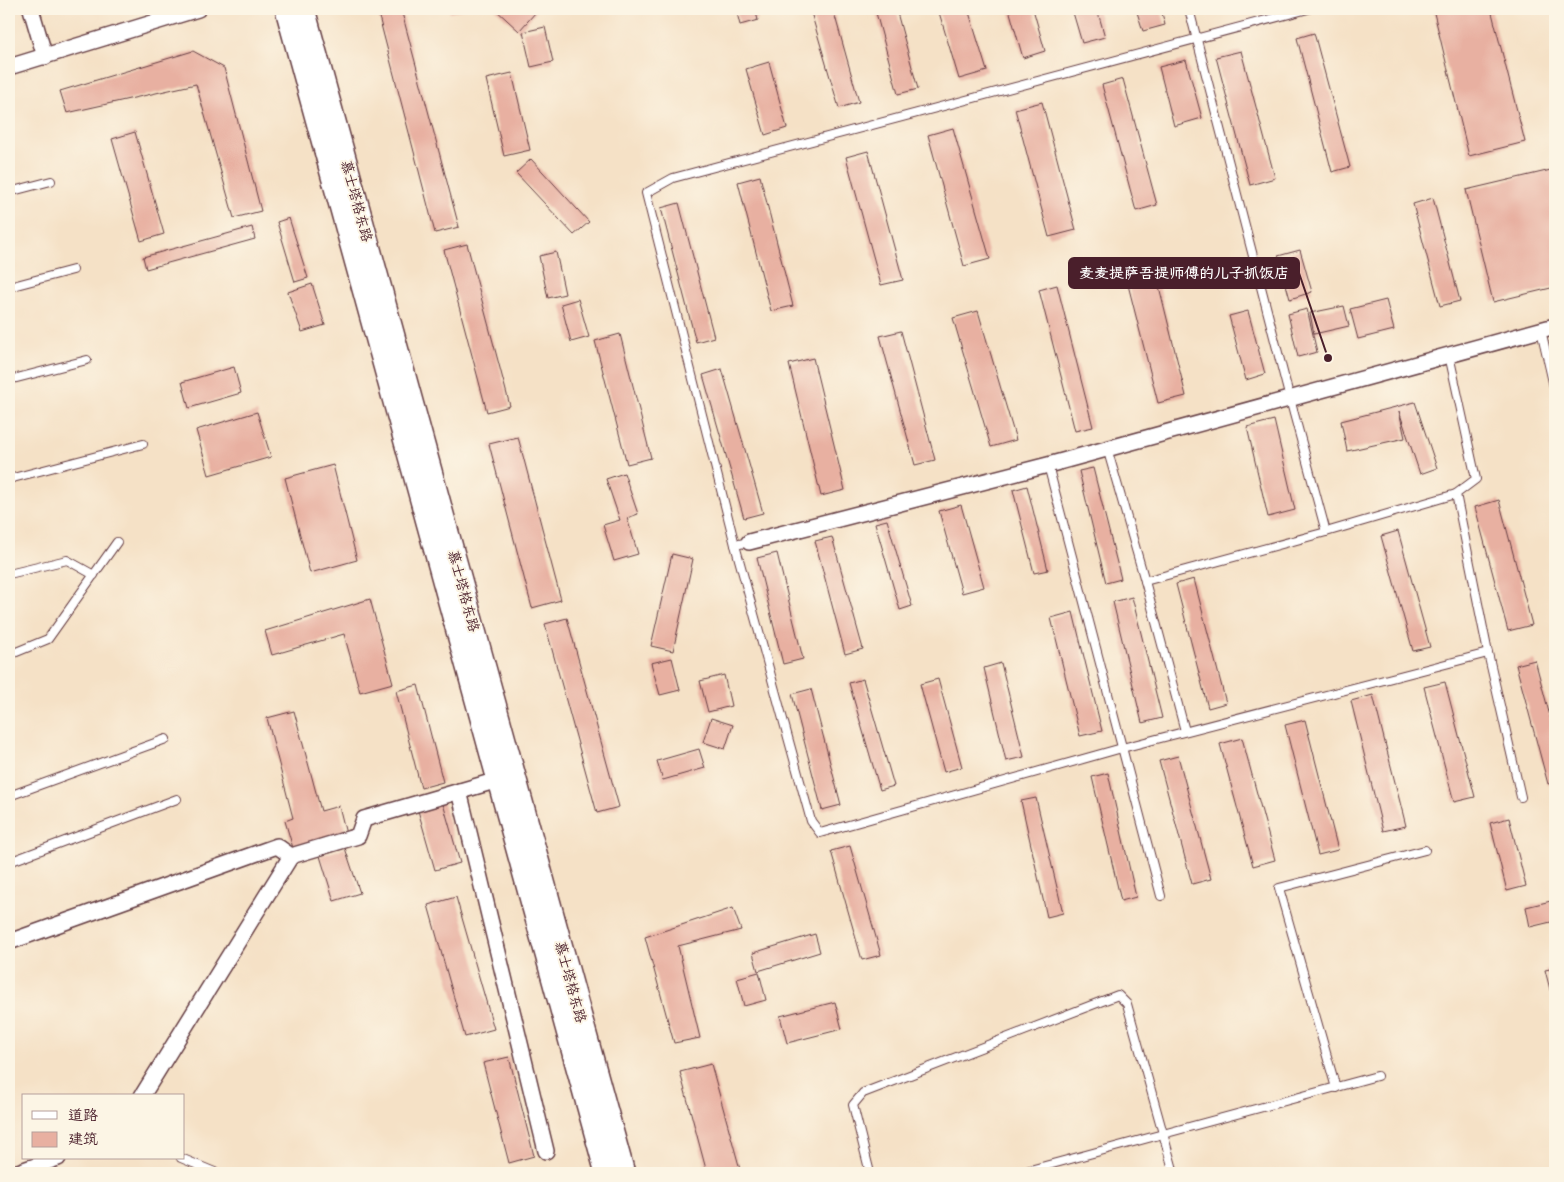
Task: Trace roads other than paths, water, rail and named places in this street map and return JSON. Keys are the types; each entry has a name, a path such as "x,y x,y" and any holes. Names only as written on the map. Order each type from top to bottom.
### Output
{"main road":[{"name":"慕士塔格东路","path":"286,9 606,1173"},
{"name":"慕士塔格东路","path":"304,9 624,1173"}],"street":[{"path":"31,9 45,57"},
{"path":"9,67 198,9"},
{"path":"742,543 1048,465 1548,328"},
{"path":"143,1094 291,856 358,836 364,819 498,780"},
{"path":"459,791 546,1151"},
{"path":"9,942 277,846 291,856"},
{"path":"15,1173 52,1160"}],"lane":[{"path":"1189,9 1326,532"},
{"path":"1308,9 673,178 646,192 742,543 811,821 820,833 1185,731 1488,653"},
{"path":"9,192 51,181"},
{"path":"9,287 73,270"},
{"path":"1548,328 1555,391"},
{"path":"1145,581 1326,532 1456,494 1476,479 1449,355"},
{"path":"9,380 87,360"},
{"path":"9,479 143,444"},
{"path":"1107,448 1185,731"},
{"path":"1048,465 1161,896"},
{"path":"1456,494 1488,653 1521,797"},
{"path":"9,655 48,639 117,542"},
{"path":"9,574 67,560 94,575"},
{"path":"9,796 166,740"},
{"path":"9,862 176,799"},
{"path":"1336,1088 1279,888 1425,850"},
{"path":"870,1173 852,1105 862,1093 1118,995 1127,1004 1174,1173"},
{"path":"1019,1173 1378,1076"},
{"path":"185,1160 217,1173"}],"place":[{"name":"麦麦提萨吾提师傅的儿子抓饭店","path":"1328,358"}]}
